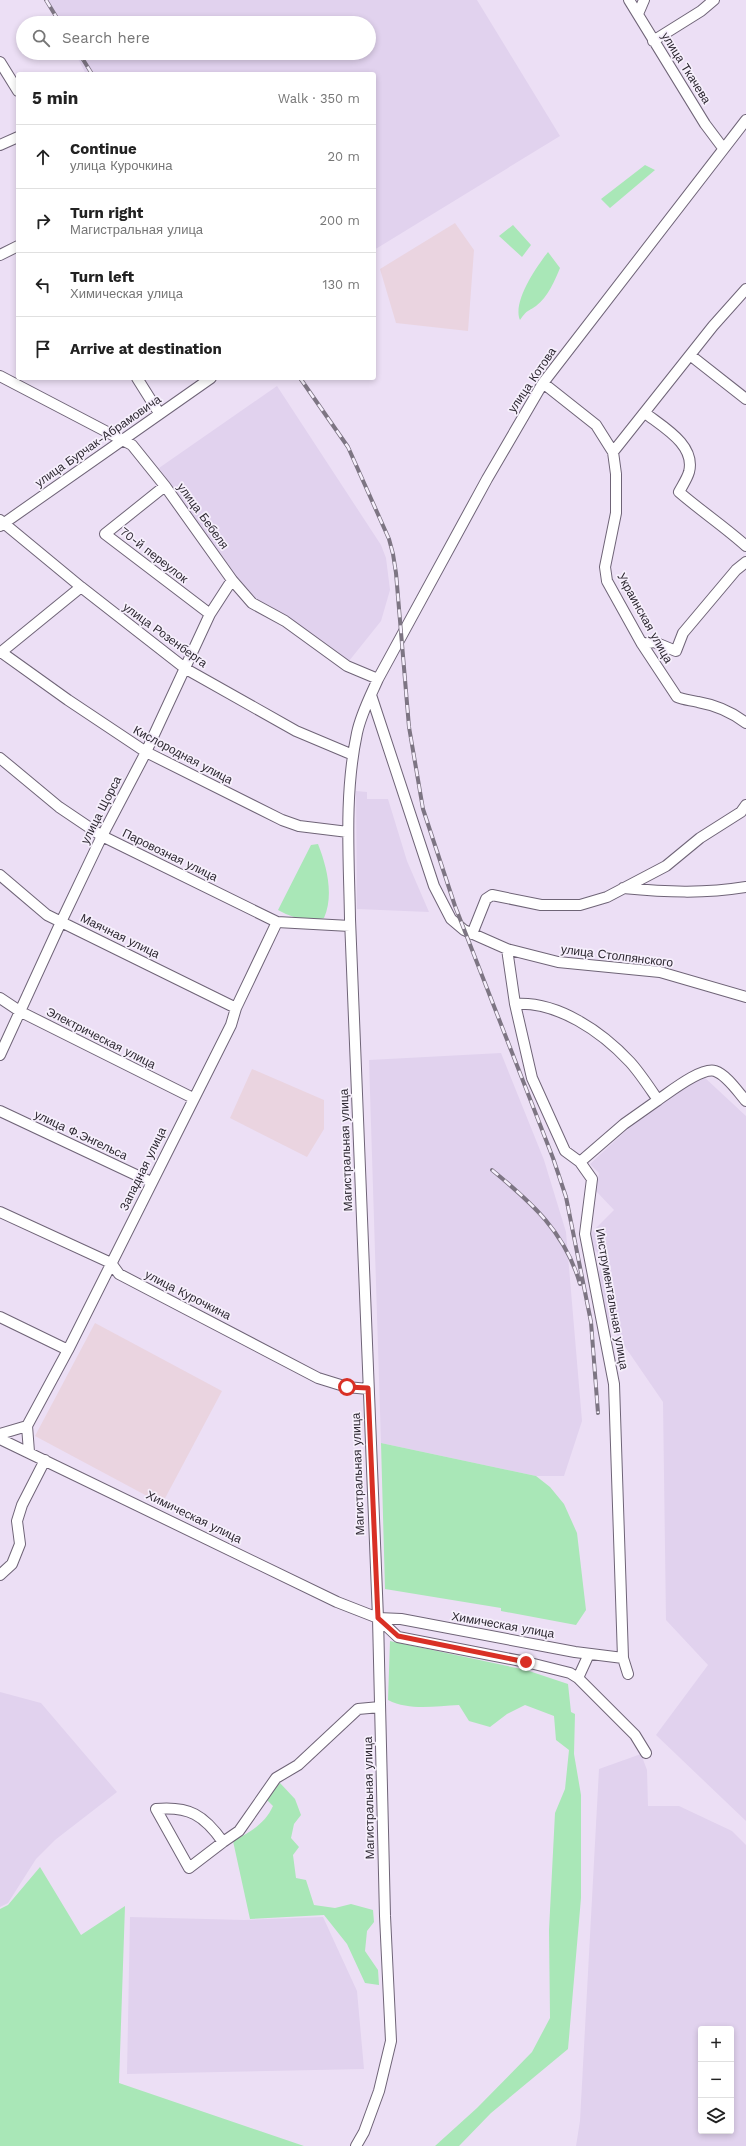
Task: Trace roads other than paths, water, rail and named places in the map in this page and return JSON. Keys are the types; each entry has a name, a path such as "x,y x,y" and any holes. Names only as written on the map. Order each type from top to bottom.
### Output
{"street":[{"name":"улица Ткачева","path":"629,0 705,124 723,148"},
{"path":"638,14 644,0"},
{"path":"654,41 701,11 714,0"},
{"path":"0,62 16,88"},
{"name":"улица Котова","path":"378,679 490,473 543,383 723,148 746,122"},
{"path":"0,145 16,138"},
{"path":"0,255 16,247"},
{"path":"613,452 690,355 746,289"},
{"path":"690,355 746,399"},
{"name":"улица Бебеля","path":"0,376 132,445 142,455 165,486 232,580 252,603 291,625 347,666 378,679"},
{"path":"138,380 159,413"},
{"name":"улица Бурчак-Абрамовича","path":"2,523 159,413 200,381"},
{"name":"Украинская улица","path":"543,383 596,425 613,452 616,474 616,513 605,568 607,581 642,644 677,697 698,702 734,714 746,723"},
{"path":"645,413 675,436 688,453 689,472 679,492 705,514 725,527 746,546"},
{"name":"70-й переулок","path":"165,486 105,534 210,614"},
{"name":"улица Розенберга","path":"2,523 80,588 186,669 296,731 353,755"},
{"path":"642,644 654,642 676,651 683,633 736,570 746,562"},
{"name":"улица Щорса","path":"0,1055 61,922 102,836 146,752 186,669 210,614 232,580"},
{"path":"1,652 80,588"},
{"name":"Кислородная улица","path":"1,652 68,700 146,752 282,820 299,826 348,832"},
{"name":"Магистральная улица","path":"356,2146 364,2132 379,2091 391,2041 385,1916 378,1618 350,926 348,832 353,755 359,726 378,679"},
{"name":"улица Столпянского","path":"371,695 434,886 451,919 472,934 507,949 558,962 660,972 746,997"},
{"name":"Паровозная улица","path":"0,758 58,807 102,836 277,922 350,926"},
{"path":"472,934 486,899 492,895 497,894 541,905 580,905 607,896 666,866 700,838 740,812 746,805"},
{"name":"Маячная улица","path":"0,875 47,915 236,1008"},
{"path":"622,888 670,892 716,892 746,887"},
{"name":"Западная улица","path":"27,1426 68,1350 230,1025 236,1008 277,922"},
{"name":"Инструментальная улица","path":"507,949 515,1004 532,1078 565,1151 580,1162 592,1180 585,1234 614,1384 623,1658 628,1674"},
{"name":"Электрическая улица","path":"0,998 21,1012 193,1098"},
{"path":"515,1004 531,1003 552,1008 583,1024 615,1047 631,1063 658,1100"},
{"path":"580,1162 624,1124 699,1073 710,1070 723,1076 746,1101"},
{"name":"улица Ф.Энгельса","path":"0,1111 151,1182"},
{"name":"улица Курочкина","path":"0,1212 111,1264 119,1274 318,1378 347,1387 368,1388"},
{"path":"0,1316 68,1350"},
{"path":"0,1434 27,1426 29,1452"},
{"name":"Химическая улица","path":"0,1439 337,1602 378,1618 401,1619 590,1654 623,1658"},
{"path":"0,1575 12,1564 20,1544 18,1522 22,1505 45,1460"},
{"name":"Химическая улица","path":"378,1618 398,1636 526,1662 570,1673 578,1678 635,1735 646,1753"},
{"path":"578,1678 590,1654"},
{"path":"223,1842 214,1829 198,1814 174,1807 156,1809 189,1868 239,1831 276,1778 298,1765 358,1709 380,1707"}],"railway":[{"path":"46,0 56,16"},
{"path":"83,60 91,72"},
{"path":"301,380 348,447 389,539 396,573 409,727 423,809 455,906 553,1158 566,1197 591,1322 598,1413"},
{"path":"492,1170 521,1194 556,1234 566,1249 580,1284"}]}
